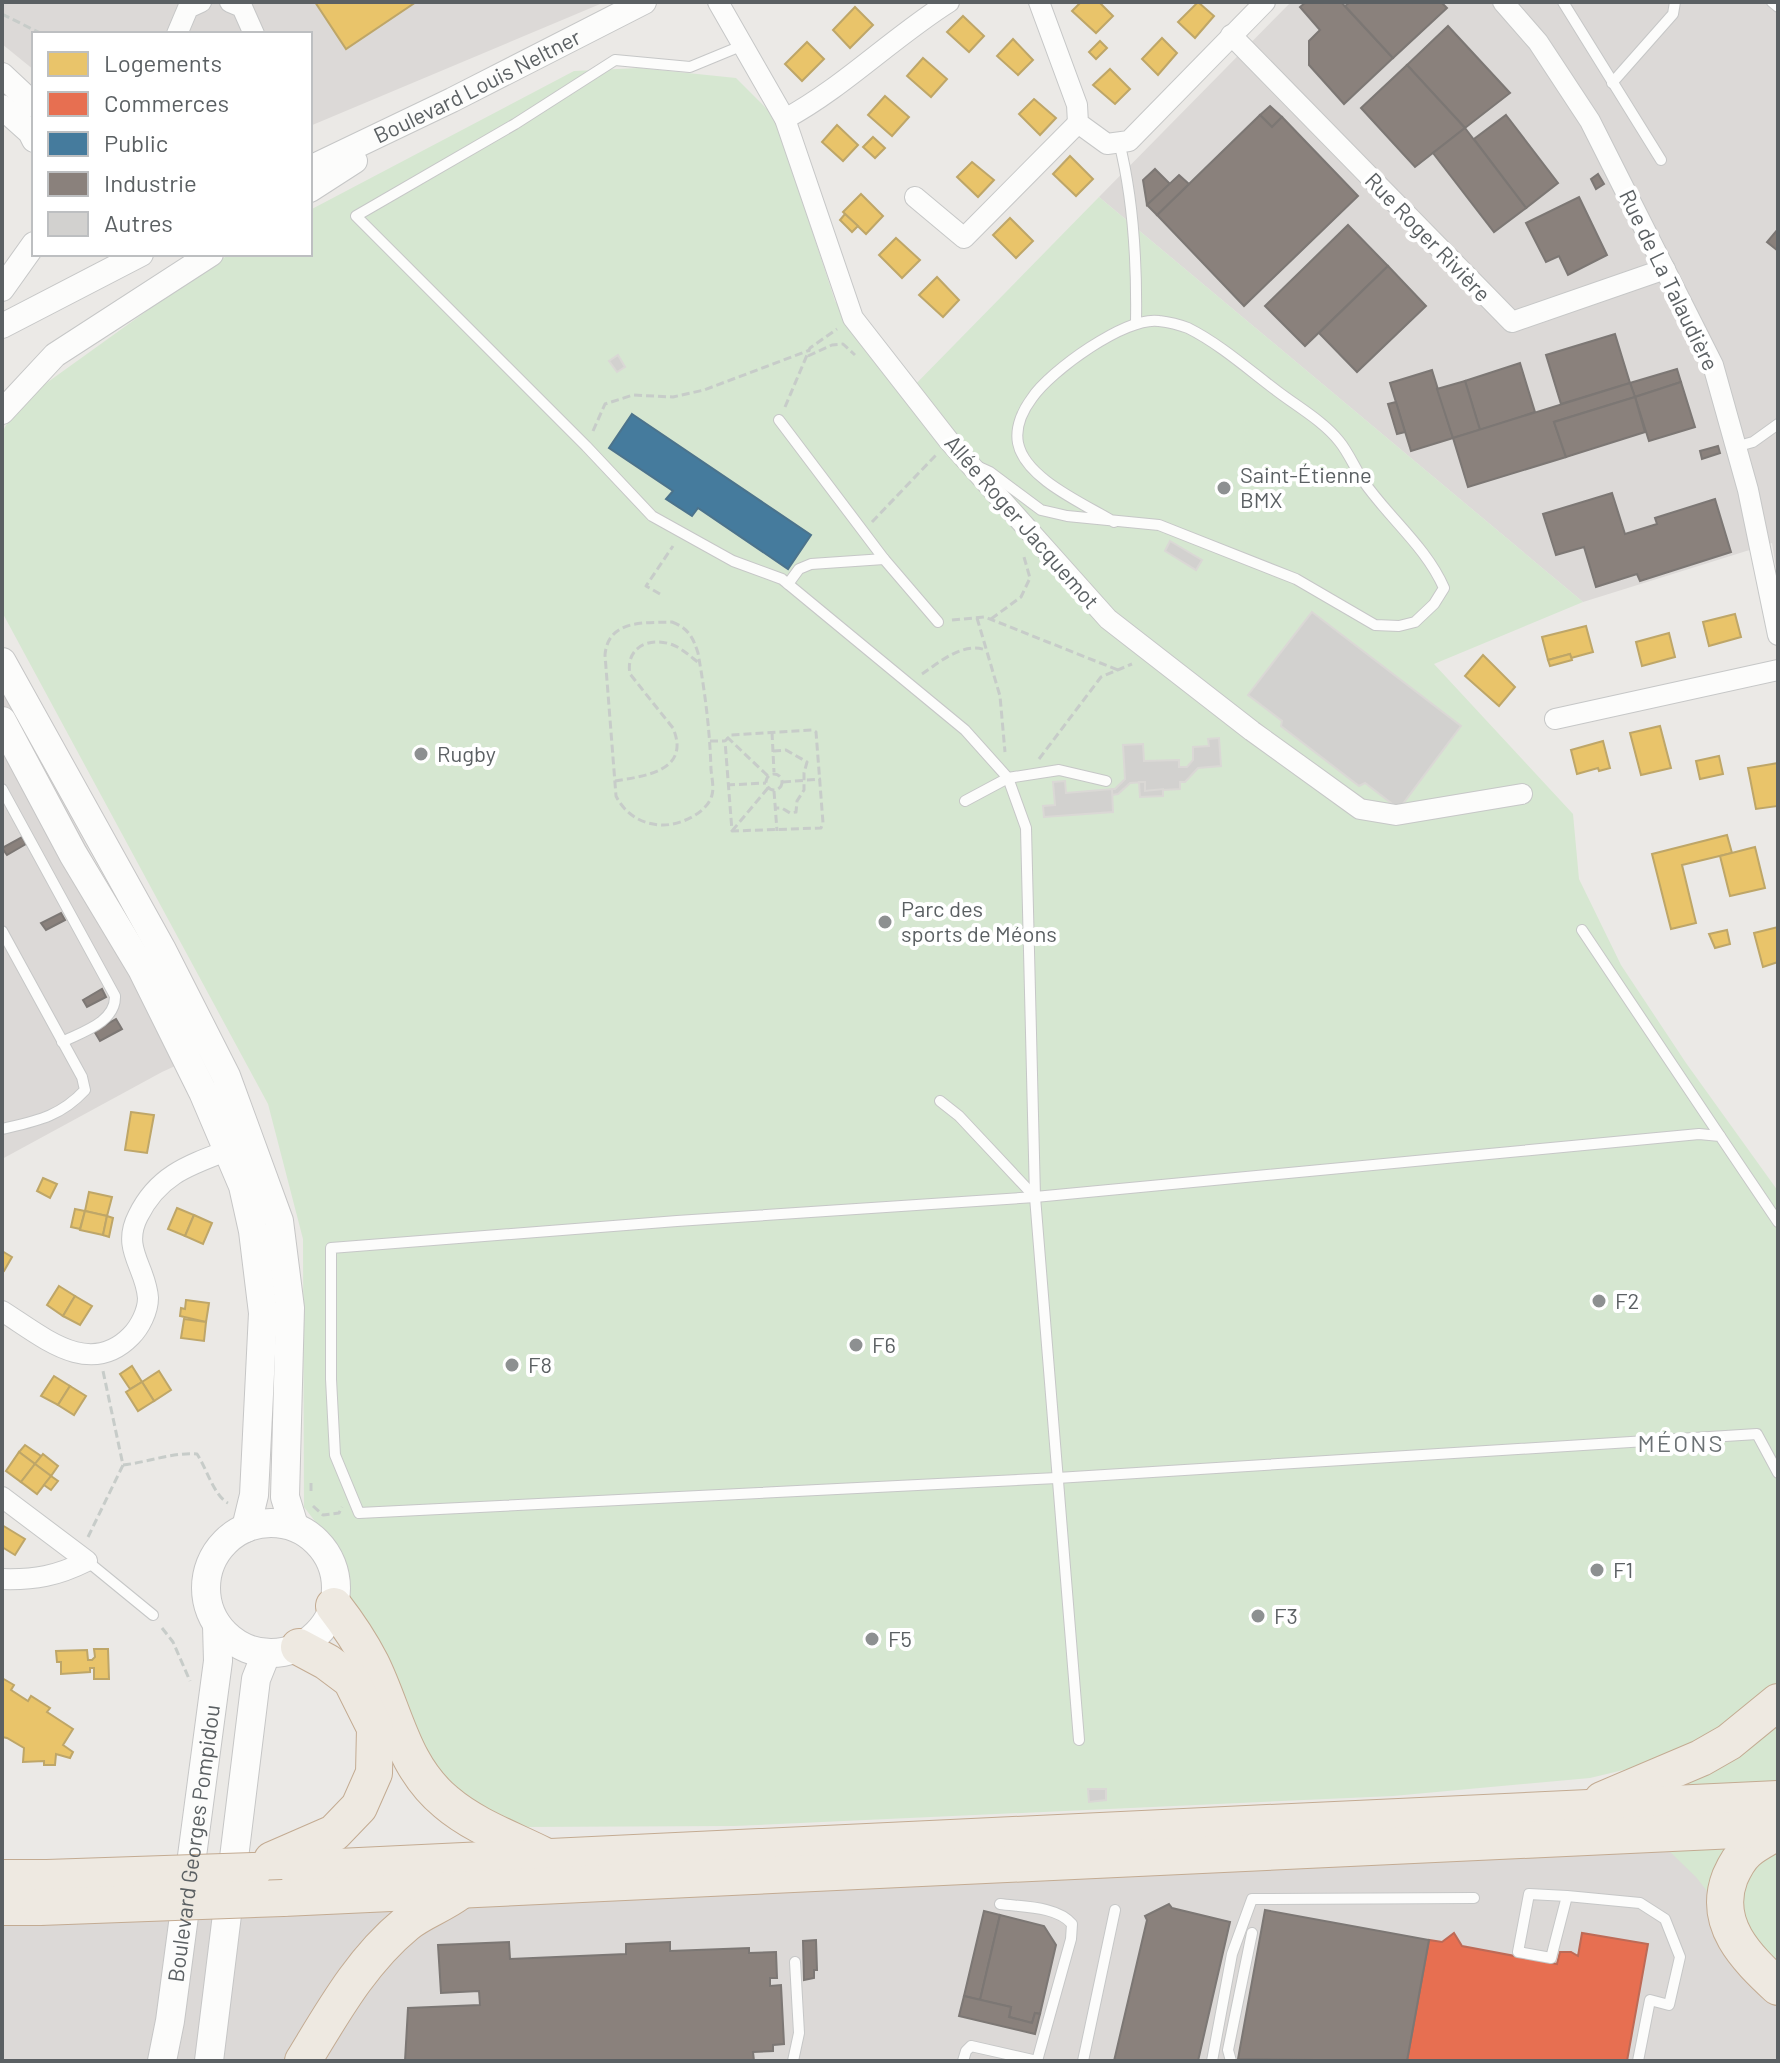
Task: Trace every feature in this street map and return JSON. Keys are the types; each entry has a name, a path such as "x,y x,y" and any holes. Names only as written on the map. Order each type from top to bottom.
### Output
{"highway":[{"path":"334,1606 372,1665 400,1739 416,1768 454,1808 548,1857"},
{"path":"283,1650 327,1662 351,1680 375,1728 374,1773 359,1807 334,1833 283,1871"},
{"path":"1583,1809 1701,1758 1729,1742 1778,1702"},
{"path":"2,1907 43,1892 283,1871 1778,1799"},
{"path":"283,1871 462,1890 1778,1830"},
{"path":"1778,1830 1745,1853 1733,1871 1725,1890 1724,1915 1736,1943 1778,1987"},
{"path":"2,1878 43,1892"},
{"path":"303,2061 347,1990 381,1945 410,1920 442,1905 462,1890"}],"main road":[{"path":"2,662 162,950 226,1076 279,1221 290,1308 285,1497 294,1526"},
{"path":"2,721 73,854 142,969 229,1150 243,1186 253,1231 263,1313 254,1495 246,1528"},
{"path":"262,1523 294,1526 311,1536 329,1559 337,1587 334,1606 321,1630 283,1650 239,1645 217,1625 208,1608 205,1589 208,1570 223,1545 246,1528 262,1523"},
{"name":"Boulevard Georges Pompidou","path":"162,2061 218,1661 217,1625"},
{"name":"Boulevard Georges Pompidou","path":"209,2061 256,1679 283,1650"}],"street":[{"path":"178,32 188,8 201,2"},
{"name":"Boulevard Louis Neltner","path":"312,167 644,2"},
{"name":"Allée Roger Jacquemot","path":"718,2 785,119 853,318 967,461 1108,619 1252,731 1360,809 1396,815 1522,794"},
{"path":"785,119 814,103 920,20 949,2"},
{"path":"915,197 964,238 1078,123 1077,105 1039,2"},
{"path":"1078,123 1107,144 1129,141 1265,2"},
{"name":"Rue de La Talaudière","path":"1503,2 1538,42 1590,121 1713,365 1765,567 1778,635"},
{"path":"239,4 253,32"},
{"name":"Rue Roger Rivière","path":"1231,35 1512,322 1665,269"},
{"path":"2,75 32,103"},
{"path":"312,189 452,100"},
{"path":"2,107 32,136"},
{"path":"2,289 32,247"},
{"path":"2,412 55,355 208,256"},
{"path":"2,326 127,258"},
{"path":"2,648 21,696"},
{"path":"1555,719 1778,670"},
{"path":"2,1311 65,1351 99,1355 120,1348 140,1327 148,1299 131,1249 136,1218 156,1187 182,1168 229,1150"},
{"path":"2,1497 83,1558 62,1574 26,1580 2,1579"}],"lane":[{"path":"1563,2 1661,160"},
{"path":"1612,83 1673,14 1675,2"},
{"path":"1772,2 1778,7"},
{"path":"741,46 690,67 615,60 515,124 356,216 652,516 733,561 782,579 965,730 1008,778 1026,828 1035,1197 1079,1740"},
{"path":"1119,142 1129,181 1137,275 1136,323"},
{"path":"967,461 990,472 1041,510 1114,522 1159,525 1296,579 1375,625 1399,626 1415,622 1434,604 1444,588 1420,549 1365,484 1340,441 1230,356 1187,328 1156,320 1136,323 1113,334 1064,367 1032,396 1018,423 1018,443 1027,463 1040,477 1114,522"},
{"path":"779,420 884,559 938,622"},
{"path":"1735,447 1753,442 1778,424"},
{"path":"788,584 799,569 811,564 884,559"},
{"path":"965,801 1008,778 1059,770 1106,781"},
{"path":"2,789 115,996 115,1004 103,1020 62,1042"},
{"path":"1582,930 1778,1222"},
{"path":"2,931 82,1077 85,1090 70,1106 43,1120 2,1129"},
{"path":"940,1101 959,1116 1035,1197"},
{"path":"1720,1136 1699,1134 1035,1197 331,1248 331,1379 335,1455 359,1513 1057,1478 1757,1434 1778,1473"},
{"path":"83,1558 153,1615"},
{"path":"1567,1896 1551,1958 1518,1952 1529,1894 1567,1896 1640,1903 1665,1919 1680,1957 1669,2005 1650,2000 1638,2061"},
{"path":"1212,2061 1232,1954 1252,1899 1474,1898"},
{"path":"963,2061 971,2046 1037,2061 1071,1939 1072,1924 1066,1917 1048,1911 1000,1904"},
{"path":"1083,2061 1115,1910"},
{"path":"1231,2061 1228,2050 1252,1933"},
{"path":"793,2061 799,2033 795,1962"}],"path":[{"path":"2,14 38,32"},
{"path":"779,420 810,350 853,318"},
{"path":"808,356 832,345 843,344 863,365"},
{"path":"586,446 605,404 633,395 673,397 704,390 810,350"},
{"path":"863,531 939,453"},
{"path":"660,594 646,586 673,546"},
{"path":"991,619 1021,597 1030,578 1023,555"},
{"path":"977,618 1000,696 1008,778 1029,772 1101,677 1154,655"},
{"path":"938,622 991,619 1118,670"},
{"path":"672,622 685,626 694,640 700,664 710,741 712,794 707,804 678,823 663,826 630,815 616,796 605,655 611,637 627,624 672,622"},
{"path":"615,781 655,772 673,760 677,751 678,738 673,728 630,674 628,664 636,648 645,643 662,642 686,652 700,664"},
{"path":"907,683 960,651 974,646 986,650"},
{"path":"710,741 813,730 819,736 821,828 732,831"},
{"path":"772,732 774,774"},
{"path":"726,739 768,776"},
{"path":"726,739 732,831"},
{"path":"773,751 786,750 806,759 808,766 796,812 776,808"},
{"path":"768,776 774,774 781,777 783,782"},
{"path":"768,776 766,783 774,791"},
{"path":"783,782 821,779"},
{"path":"774,791 783,782"},
{"path":"727,785 766,783"},
{"path":"732,831 768,788"},
{"path":"774,791 777,831"},
{"path":"83,1558 123,1465 99,1355"},
{"path":"123,1465 155,1461 179,1452 197,1454 209,1472 215,1492 226,1504 234,1499"},
{"path":"310,1496 311,1479"},
{"path":"310,1502 323,1515 339,1513 350,1492"},
{"path":"153,1615 173,1642 191,1681"}],"shaded area":[{"path":"2,2 605,2 312,125 312,32 32,32 32,68 2,44"},
{"path":"1291,2 1778,2 1778,581 1772,543 1583,602 1099,197"},
{"path":"2,689 199,1055 2,1159"},
{"path":"1778,1792 1778,2061 2,2061 2,1884 343,1876 959,1819"}],"green space":[{"name":"Parc des sports de Méons","path":"639,68 736,78 775,117 835,301 905,395 1099,197 1583,602 1434,664 1573,814 1579,879 1621,965 1686,1063 1778,1191 1778,1686 1748,1712 1665,1760 1590,1778 1393,1796 734,1826 521,1827 487,1817 427,1766 351,1609 342,1556 304,1507 303,1239 268,1104 2,612 2,433 34,392 212,264 227,256 312,256 312,209 574,71"},
{"path":"1776,1724 1778,1784 1661,1789"},
{"path":"1739,1845 1717,1904 1696,1877 1669,1851"},
{"path":"1778,1849 1778,1975 1762,1960 1734,1894 1750,1864"}],"building: Logements":[{"path":"315,2 416,2 346,49"},
{"path":"1081,2 1099,2 1113,16 1096,33 1072,11"},
{"path":"1198,2 1214,16 1195,38 1178,22"},
{"path":"855,7 873,25 850,48 833,30"},
{"path":"963,16 984,36 969,52 947,32"},
{"path":"1162,38 1177,53 1158,75 1142,59"},
{"path":"1013,39 1033,60 1018,75 997,56"},
{"path":"1100,41 1107,48 1096,59 1089,52"},
{"path":"807,42 824,59 802,81 785,64"},
{"path":"923,58 947,79 931,97 907,76"},
{"path":"1110,69 1130,89 1115,104 1093,85"},
{"path":"885,96 909,117 892,136 868,115"},
{"path":"1034,99 1056,118 1040,135 1019,114"},
{"path":"837,125 858,145 843,161 822,142"},
{"path":"873,137 885,148 875,158 863,147"},
{"path":"1070,156 1093,179 1076,196 1053,174"},
{"path":"972,162 994,180 978,197 957,177"},
{"path":"861,194 883,216 866,234 843,212"},
{"path":"845,214 858,226 852,232 840,220"},
{"path":"1010,218 1033,241 1016,258 993,235"},
{"path":"896,238 920,260 902,278 879,255"},
{"path":"937,277 959,300 943,317 919,295"},
{"path":"1735,614 1741,637 1709,646 1703,622"},
{"path":"1586,626 1593,652 1548,660 1542,637"},
{"path":"1669,633 1675,657 1642,666 1636,642"},
{"path":"1570,654 1572,660 1550,666 1548,660"},
{"path":"1483,655 1515,687 1499,706 1465,676"},
{"path":"1660,726 1671,768 1641,775 1630,733"},
{"path":"1603,741 1610,768 1577,774 1571,750"},
{"path":"1719,756 1723,774 1700,779 1696,761"},
{"path":"1778,763 1778,806 1756,809 1748,768"},
{"path":"1727,835 1732,853 1682,865 1696,923 1671,929 1652,854"},
{"path":"1755,847 1765,888 1730,896 1720,856"},
{"path":"1778,927 1778,962 1763,967 1754,933"},
{"path":"1727,930 1730,944 1715,948 1709,934"},
{"path":"131,1112 154,1115 147,1153 125,1150"},
{"path":"43,1178 57,1184 50,1198 37,1191"},
{"path":"89,1192 112,1197 107,1216 85,1211"},
{"path":"177,1208 194,1215 185,1236 168,1229"},
{"path":"75,1209 85,1211 80,1229 71,1227"},
{"path":"85,1211 107,1216 103,1235 80,1230"},
{"path":"194,1215 212,1223 203,1244 185,1236"},
{"path":"107,1216 113,1218 109,1237 103,1235"},
{"path":"2,1251 12,1257 4,1271 2,1270"},
{"path":"59,1286 75,1296 63,1316 47,1305"},
{"path":"75,1296 92,1306 80,1325 63,1316"},
{"path":"186,1300 209,1303 206,1322 180,1316"},
{"path":"184,1319 206,1322 204,1341 181,1338"},
{"path":"132,1366 142,1382 130,1389 120,1374"},
{"path":"159,1371 171,1390 154,1401 142,1382"},
{"path":"54,1376 70,1386 58,1405 41,1396"},
{"path":"142,1382 154,1401 138,1411 126,1392"},
{"path":"70,1386 86,1396 74,1415 58,1405"},
{"path":"25,1445 41,1456 35,1464 19,1452"},
{"path":"19,1452 35,1464 21,1482 6,1471"},
{"path":"43,1454 58,1466 51,1476 35,1464"},
{"path":"35,1464 51,1476 37,1494 21,1482"},
{"path":"51,1476 58,1481 51,1490 44,1485"},
{"path":"2,1525 25,1539 15,1555 2,1547"},
{"path":"94,1649 108,1649 109,1679 94,1679 94,1668 90,1668 90,1672 61,1674 61,1662 57,1662 56,1651 87,1650 88,1660 92,1660 95,1657"},
{"path":"2,1678 14,1685 11,1690 28,1701 31,1696 50,1708 47,1712 73,1729 63,1745 73,1752 70,1758 56,1754 55,1765 44,1765 44,1761 23,1762 24,1748 2,1737"}],"building: Commerces":[{"path":"1454,1933 1462,1946 1557,1964 1560,1952 1578,1956 1582,1933 1648,1944 1627,2061 1407,2061 1429,1940 1442,1942"}],"building: Public":[{"path":"632,414 811,535 788,569 698,508 692,516 666,499 673,491 609,448"}],"building: Industrie":[{"path":"1306,2 1341,2 1393,58 1344,104 1309,65 1309,41 1320,30 1300,7"},
{"path":"1350,2 1441,2 1447,8 1393,58 1345,6"},
{"path":"1448,26 1510,93 1465,128 1407,65"},
{"path":"1407,65 1465,128 1415,167 1361,108"},
{"path":"1270,106 1282,117 1272,127 1260,115"},
{"path":"1260,115 1272,127 1282,117 1358,196 1244,306 1157,215"},
{"path":"1506,115 1558,183 1526,208 1474,139"},
{"path":"1465,128 1526,208 1494,232 1433,153"},
{"path":"1155,169 1170,184 1147,205 1143,180"},
{"path":"1598,174 1604,184 1596,189 1591,179"},
{"path":"1179,175 1189,184 1157,215 1147,205"},
{"path":"1579,197 1607,255 1568,275 1559,256 1546,262 1526,223"},
{"path":"1348,225 1388,266 1305,346 1265,306"},
{"path":"1778,229 1778,251 1767,242"},
{"path":"1388,266 1426,306 1357,372 1319,333"},
{"path":"1615,334 1630,383 1561,404 1546,355"},
{"path":"1520,363 1535,412 1480,430 1465,381"},
{"path":"1677,369 1681,382 1635,397 1630,383"},
{"path":"1432,370 1453,438 1411,451 1390,383"},
{"path":"1465,381 1480,430 1453,438 1437,389"},
{"path":"1681,382 1695,427 1649,441 1635,397"},
{"path":"1630,383 1635,397 1554,422 1566,457 1468,487 1453,438"},
{"path":"1635,397 1645,432 1566,457 1554,422"},
{"path":"1396,402 1405,432 1397,434 1388,404"},
{"path":"1718,446 1720,453 1702,459 1700,451"},
{"path":"1612,493 1625,534 1657,524 1655,518 1715,499 1731,552 1640,581 1637,574 1596,587 1584,547 1556,555 1543,514"},
{"path":"22,837 26,844 7,855 2,848"},
{"path":"61,913 65,920 46,930 41,923"},
{"path":"102,989 106,997 87,1007 83,1000"},
{"path":"116,1019 122,1029 100,1041 94,1031"},
{"path":"1169,1904 1172,1908 1230,1922 1198,2061 1114,2061 1147,1920 1145,1916"},
{"path":"1265,1910 1429,1940 1407,2061 1238,2059"},
{"path":"984,1911 1000,1915 980,2000 964,1996"},
{"path":"1000,1915 1044,1926 1056,1945 1040,2014 1035,2013 1032,2023 1009,2017 1011,2007 980,2000"},
{"path":"816,1940 817,1970 814,1970 814,1978 804,1980 803,1941"},
{"path":"509,1942 510,1959 626,1954 626,1944 670,1942 670,1951 749,1948 749,1953 776,1952 777,1978 770,1978 770,1986 781,1985 784,2044 773,2045 773,2051 753,2052 754,2061 405,2061 408,2008 480,2005 479,1991 441,1993 438,1945"},
{"path":"964,1996 1011,2007 1009,2017 1032,2023 1035,2013 1040,2014 1035,2034 959,2016"}],"building: Autres":[{"path":"618,355 625,367 617,372 609,361"},
{"path":"1170,541 1202,560 1196,570 1165,551"},
{"path":"1312,612 1461,726 1399,809 1365,783 1359,786 1281,726 1282,721 1248,695"},
{"path":"1219,738 1221,766 1198,768 1185,782 1180,782 1180,789 1145,791 1145,782 1130,783 1118,794 1112,795 1112,789 1125,779 1123,745 1143,744 1144,761 1179,760 1179,767 1187,767 1193,760 1193,747 1209,746 1208,739"},
{"path":"1065,781 1066,793 1112,789 1113,812 1044,817 1043,806 1055,805 1053,782"},
{"path":"1139,782 1145,782 1145,791 1163,789 1163,796 1140,797"},
{"path":"1088,1789 1106,1789 1106,1800 1089,1802"}],"place":[{"name":"Saint-Étienne BMX","path":"1224,488"},
{"name":"Rugby","path":"421,754"},
{"name":"Parc des sports de Méons","path":"885,922"},
{"name":"F2","path":"1599,1301"},
{"name":"F6","path":"856,1345"},
{"name":"F8","path":"512,1365"},
{"name":"F1","path":"1597,1570"},
{"name":"F3","path":"1258,1616"},
{"name":"F5","path":"872,1639"}],"district":[{"name":"MÉONS","path":"1681,1444"}]}
